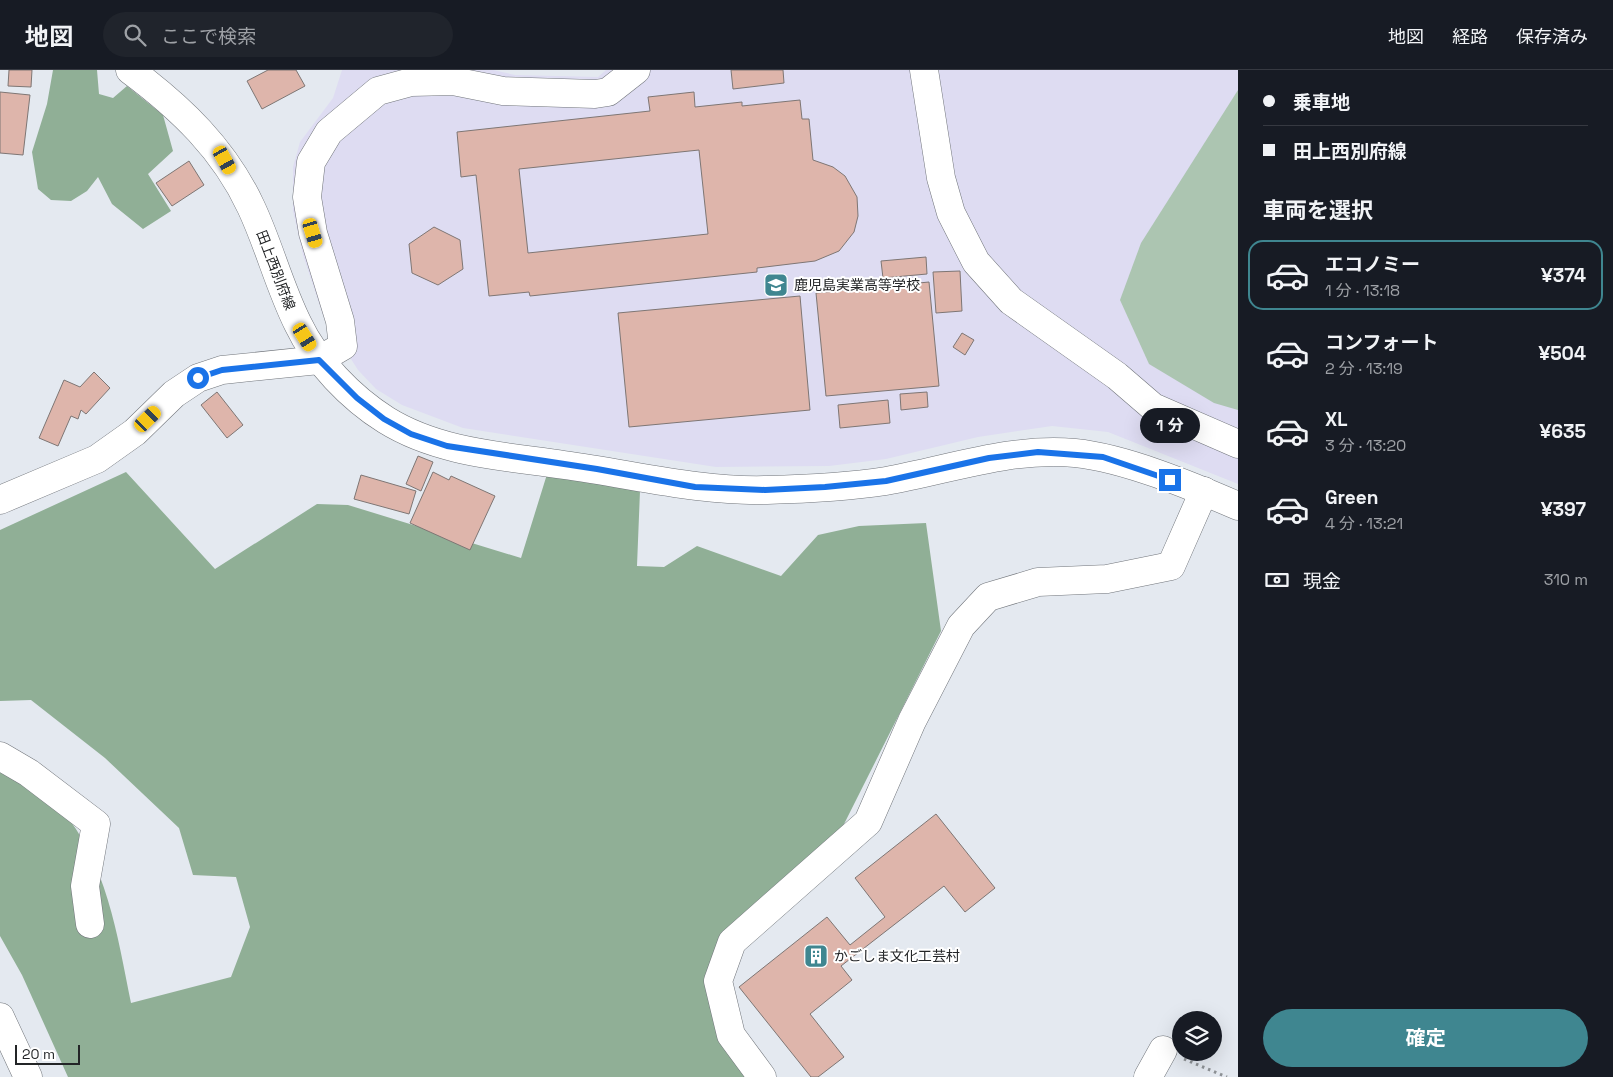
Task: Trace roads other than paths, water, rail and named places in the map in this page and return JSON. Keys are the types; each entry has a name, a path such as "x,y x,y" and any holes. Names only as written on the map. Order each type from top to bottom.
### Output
{"street":[{"name":"田上西別府線","path":"130,70 172,102 203,132 225,160 251,206 298,325 319,360 357,398 384,419 411,434 447,446 597,469 695,487 765,490 886,481 989,458 1038,452 1103,457 1204,491 1238,506"},
{"path":"0,500 97,459 135,432 174,394 198,378 222,370 319,360 342,346 340,321 313,233 306,197 311,162 329,132 378,91 411,82 453,81 502,91 595,94 608,92 636,70"},
{"path":"924,70 941,178 951,213 976,262 1011,301 1118,376 1153,407 1238,444"},
{"path":"762,1077 731,1035 718,981 732,942 868,822 912,721 961,626 988,597 1030,584 1108,579 1171,566 1204,491"},
{"path":"0,756 29,773 96,824 85,886 90,924"},
{"path":"0,1017 28,1077"},
{"path":"1148,1077 1163,1050"}],"place":[{"name":"鹿児島実業高等学校","path":"776,285"},
{"name":"かごしま文化工芸村","path":"816,956"}]}
